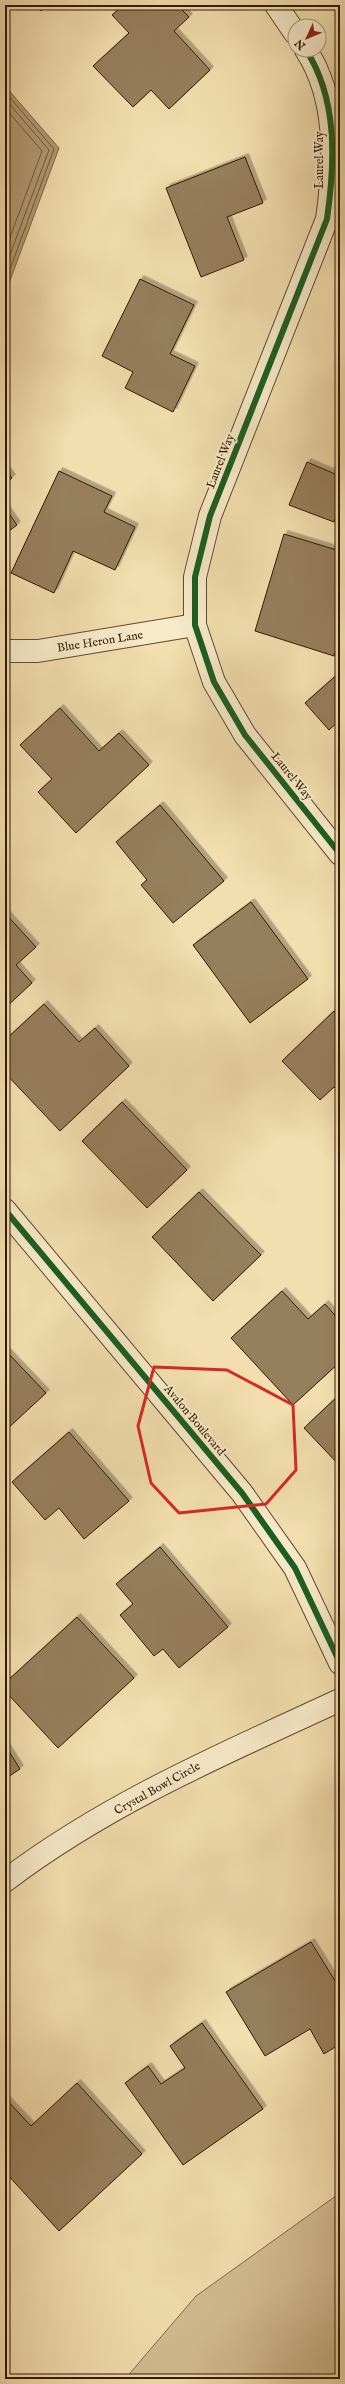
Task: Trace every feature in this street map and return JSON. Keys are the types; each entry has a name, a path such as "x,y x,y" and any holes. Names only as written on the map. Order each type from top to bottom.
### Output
{"street":[{"path":"276,5 287,21"},
{"name":"Laurel Way","path":"309,58 328,102 336,147 333,180 326,219 210,516 195,577 195,625 214,682 245,735 340,854"},
{"name":"Blue Heron Lane","path":"5,651 38,651 195,625"},
{"name":"Avalon Boulevard","path":"5,1210 242,1493 295,1568 340,1663"},
{"name":"Crystal Bowl Circle","path":"5,1882 35,1858 174,1776 340,1700"}],"highlighted area":[{"path":"154,1367 227,1370 293,1405 296,1470 266,1504 179,1513 151,1483 138,1426"}],"shaded area":[{"path":"340,2193 340,2379 125,2379 196,2296"}],"water":[{"path":"5,86 59,148 5,294"}],"building":[{"path":"36,5 47,5 41,11"},
{"path":"71,5 81,5 76,10"},
{"path":"123,5 177,5 189,17 174,31 210,70 169,109 151,90 133,107 93,66 129,33 112,15"},
{"path":"245,157 263,203 227,217 244,260 201,277 166,188"},
{"path":"140,279 194,305 170,354 195,366 173,412 125,388 133,372 102,356"},
{"path":"307,462 340,476 340,507 334,522 289,505"},
{"path":"5,468 12,478 5,483"},
{"path":"59,471 112,496 104,512 135,527 115,570 73,551 54,593 11,573"},
{"path":"5,508 17,525 5,534"},
{"path":"284,534 340,551 340,636 334,656 255,631"},
{"path":"340,672 340,720 329,730 305,703"},
{"path":"60,708 99,751 119,733 149,765 76,833 38,792 52,779 20,745"},
{"path":"160,805 224,881 173,923 141,885 147,880 116,842"},
{"path":"251,902 308,979 250,1023 193,945"},
{"path":"5,913 36,947 16,965 32,983 5,1008"},
{"path":"44,1004 79,1042 95,1028 129,1066 60,1131 5,1073 5,1040"},
{"path":"334,1011 340,1017 340,1093 334,1087 320,1100 282,1061"},
{"path":"122,1102 187,1170 147,1208 82,1141"},
{"path":"199,1192 261,1255 213,1301 152,1237"},
{"path":"282,1291 308,1319 325,1304 340,1321 340,1362 293,1405 231,1338"},
{"path":"5,1350 46,1393 5,1431"},
{"path":"340,1394 340,1466 304,1428"},
{"path":"69,1432 129,1501 84,1539 59,1508 45,1520 12,1482"},
{"path":"160,1547 228,1627 179,1668 163,1649 154,1656 120,1615 133,1604 116,1584"},
{"path":"77,1617 134,1678 58,1748 5,1691 5,1683"},
{"path":"5,1745 20,1769 5,1779"},
{"path":"311,1942 340,1989 340,2044 324,2054 310,2029 265,2056 226,1992"},
{"path":"202,2023 263,2109 183,2165 125,2083 148,2066 161,2084 185,2068 170,2046"},
{"path":"77,2083 142,2154 59,2231 5,2172 5,2098 31,2126"}],"cycle path":[{"path":"310,58 324,89 332,132 332,176 327,219 210,516 195,577 195,625 214,682 245,735 340,854"},
{"path":"5,1210 242,1493 295,1568 340,1663"}]}
